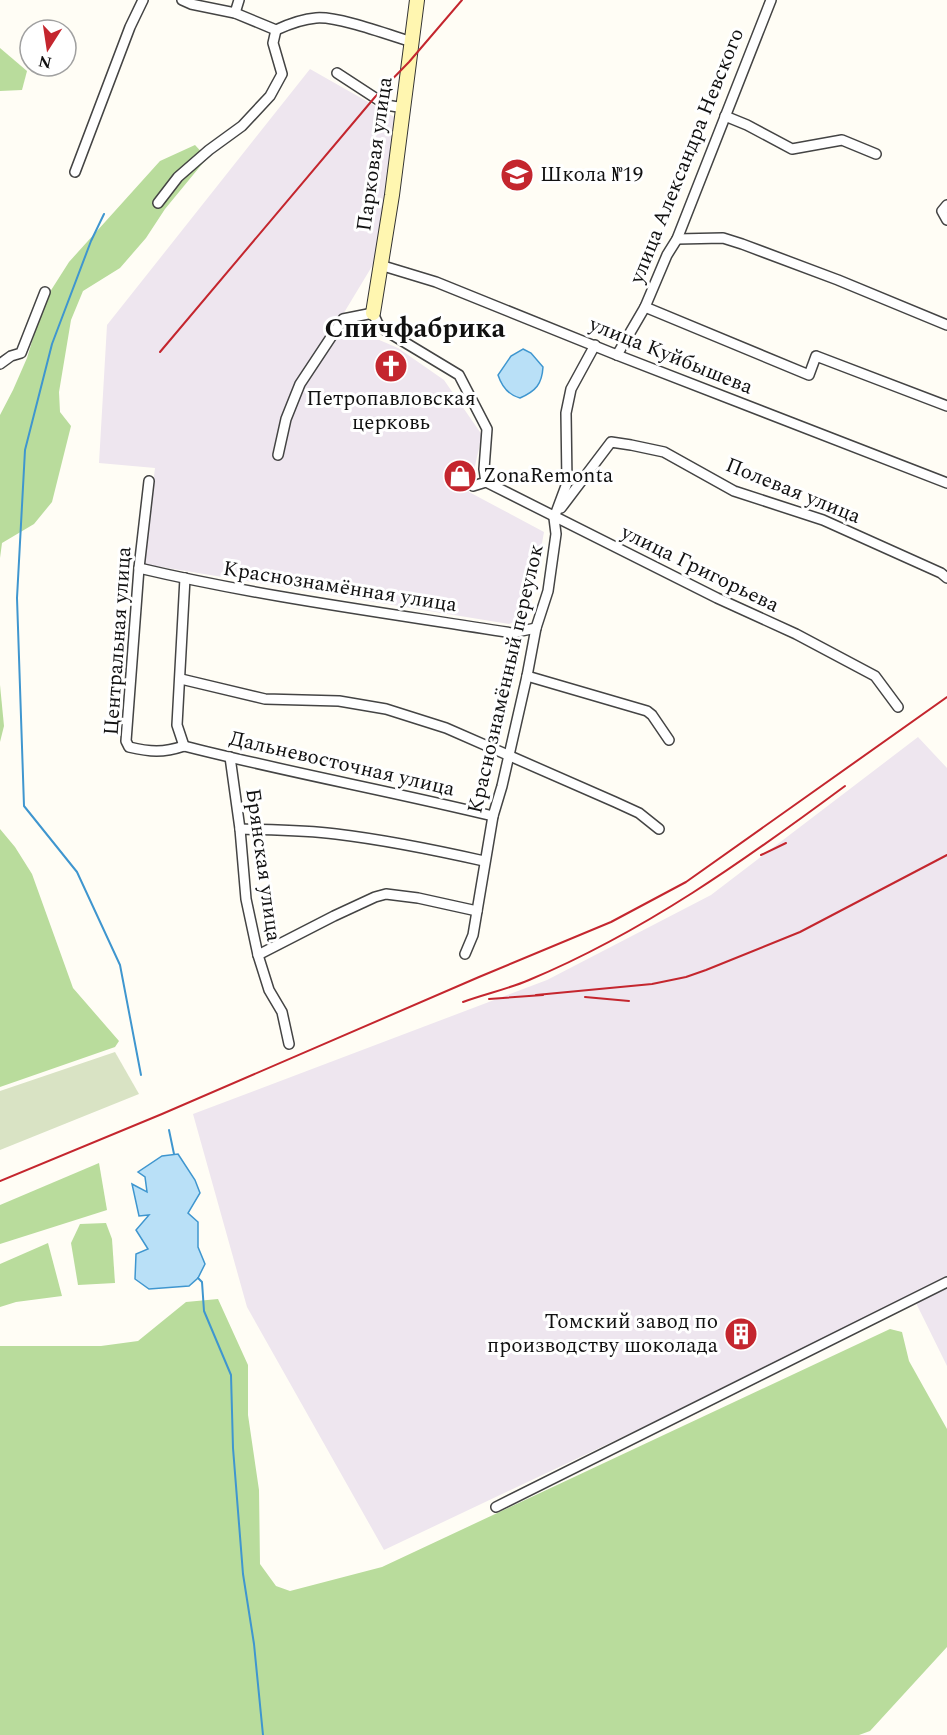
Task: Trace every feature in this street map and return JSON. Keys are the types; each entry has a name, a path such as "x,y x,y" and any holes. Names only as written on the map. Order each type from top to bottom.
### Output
{"street":[{"path":"75,172 130,27 143,0"},
{"path":"182,0 190,4 235,13 276,30 297,21 318,17 341,21 412,42"},
{"path":"235,13 239,0"},
{"name":"Парковая улица","path":"373,313 392,195 417,0"},
{"name":"улица Александра Невского","path":"616,355 645,307 667,255 677,239 771,0"},
{"path":"158,203 178,177 242,126 270,96 282,74 273,43 276,30"},
{"path":"337,73 386,105 404,108"},
{"path":"725,116 792,149 842,140 876,154"},
{"path":"677,239 723,238 742,244 947,325"},
{"name":"улица Куйбышева","path":"380,266 436,282 616,355 947,483"},
{"path":"0,364 21,352 45,292"},
{"path":"645,307 809,375 816,356 947,406"},
{"path":"278,455 286,419 300,384 343,319 373,313 378,324 386,331 459,375 487,429 484,469 486,482 473,486"},
{"name":"Краснознамённый переулок","path":"465,954 473,935 493,816 527,676 536,628 548,591 556,534 554,518 567,483 566,413 571,390 594,345"},
{"name":"Полевая улица","path":"554,518 611,442 631,445 664,452 734,491 823,520 941,573 947,578"},
{"name":"Центральная улица","path":"149,481 139,568 126,741 129,747 151,752 184,746"},
{"name":"улица Григорьева","path":"486,482 717,598 796,634 875,676 898,707"},
{"name":"Краснознамённая улица","path":"139,568 356,609 512,633 536,628"},
{"path":"184,746 177,725 185,578"},
{"path":"527,676 647,711 669,740"},
{"path":"181,679 265,699 339,701 386,709 446,728 615,801 639,813 659,830"},
{"name":"Дальневосточная улица","path":"184,746 493,816"},
{"name":"Брянская улица","path":"230,758 240,829 246,899 258,955 269,990 282,1012 289,1044"},
{"path":"240,829 336,834 426,848 484,861"},
{"path":"258,955 334,916 386,894 418,897 477,911"},
{"path":"496,1507 947,1282"}],"shaded area":[{"path":"310,69 398,119 374,263 342,316 356,330 398,348 444,380 482,435 469,492 544,532 529,617 509,624 143,564 155,468 99,463 107,325"},
{"path":"918,737 947,768 947,1366 916,1303 899,1306 384,1550 247,1307 193,1114 547,980 711,895"}],"green space":[{"path":"0,48 18,63 18,78 25,78 22,90 0,91"},
{"path":"195,145 207,158 165,209 146,238 120,268 83,291 71,320 59,392 60,412 71,426 52,502 34,524 2,543 0,558 0,415 27,358 48,295 69,262 160,161"},
{"path":"0,685 4,726 0,742"},
{"path":"0,829 32,874 73,988 119,1041 115,1047 0,1087"},
{"path":"115,1052 139,1094 0,1150 0,1091"},
{"path":"99,1163 107,1210 0,1244 0,1205"},
{"path":"106,1223 112,1239 115,1283 78,1285 71,1243 80,1224"},
{"path":"48,1243 62,1296 16,1302 0,1307 0,1264"},
{"path":"218,1299 248,1365 248,1415 259,1490 260,1564 276,1586 290,1591 382,1567 890,1329 902,1332 909,1361 947,1429 947,1647 870,1731 859,1735 0,1735 0,1346 101,1346 138,1341 186,1302"}],"water":[{"path":"523,349 531,353 543,367 537,386 520,398 506,390 498,375 511,356"},
{"path":"178,1154 195,1180 200,1193 188,1213 198,1222 198,1247 205,1264 198,1278 189,1286 149,1289 135,1279 136,1254 148,1249 136,1230 149,1215 139,1216 132,1184 147,1192 145,1177 138,1172 162,1156"}],"waterway":[{"path":"104,214 91,241 52,344 25,450 17,598 24,806 77,872 120,965 141,1075"},
{"path":"169,1130 174,1154"},
{"path":"198,1278 202,1282 204,1311 231,1375 233,1448 243,1574 254,1644 263,1735"}],"railway":[{"path":"160,352 375,97 409,62 462,0"},
{"path":"0,1181 611,922 686,882 947,697"},
{"path":"463,1002 529,980 613,940 693,893 770,841 845,786"},
{"path":"761,855 786,843"},
{"path":"536,995 652,984 686,977 800,932 947,855"},
{"path":"489,999 543,995"},
{"path":"585,997 629,1001"}],"place":[{"name":"Школа №19","path":"517,175"},
{"name":"Петропавловская церковь","path":"391,366"},
{"name":"ZonaRemonta","path":"460,476"},
{"name":"Томский завод по производству шоколада","path":"741,1334"}],"district":[{"name":"Спичфабрика","path":"415,329"}]}
